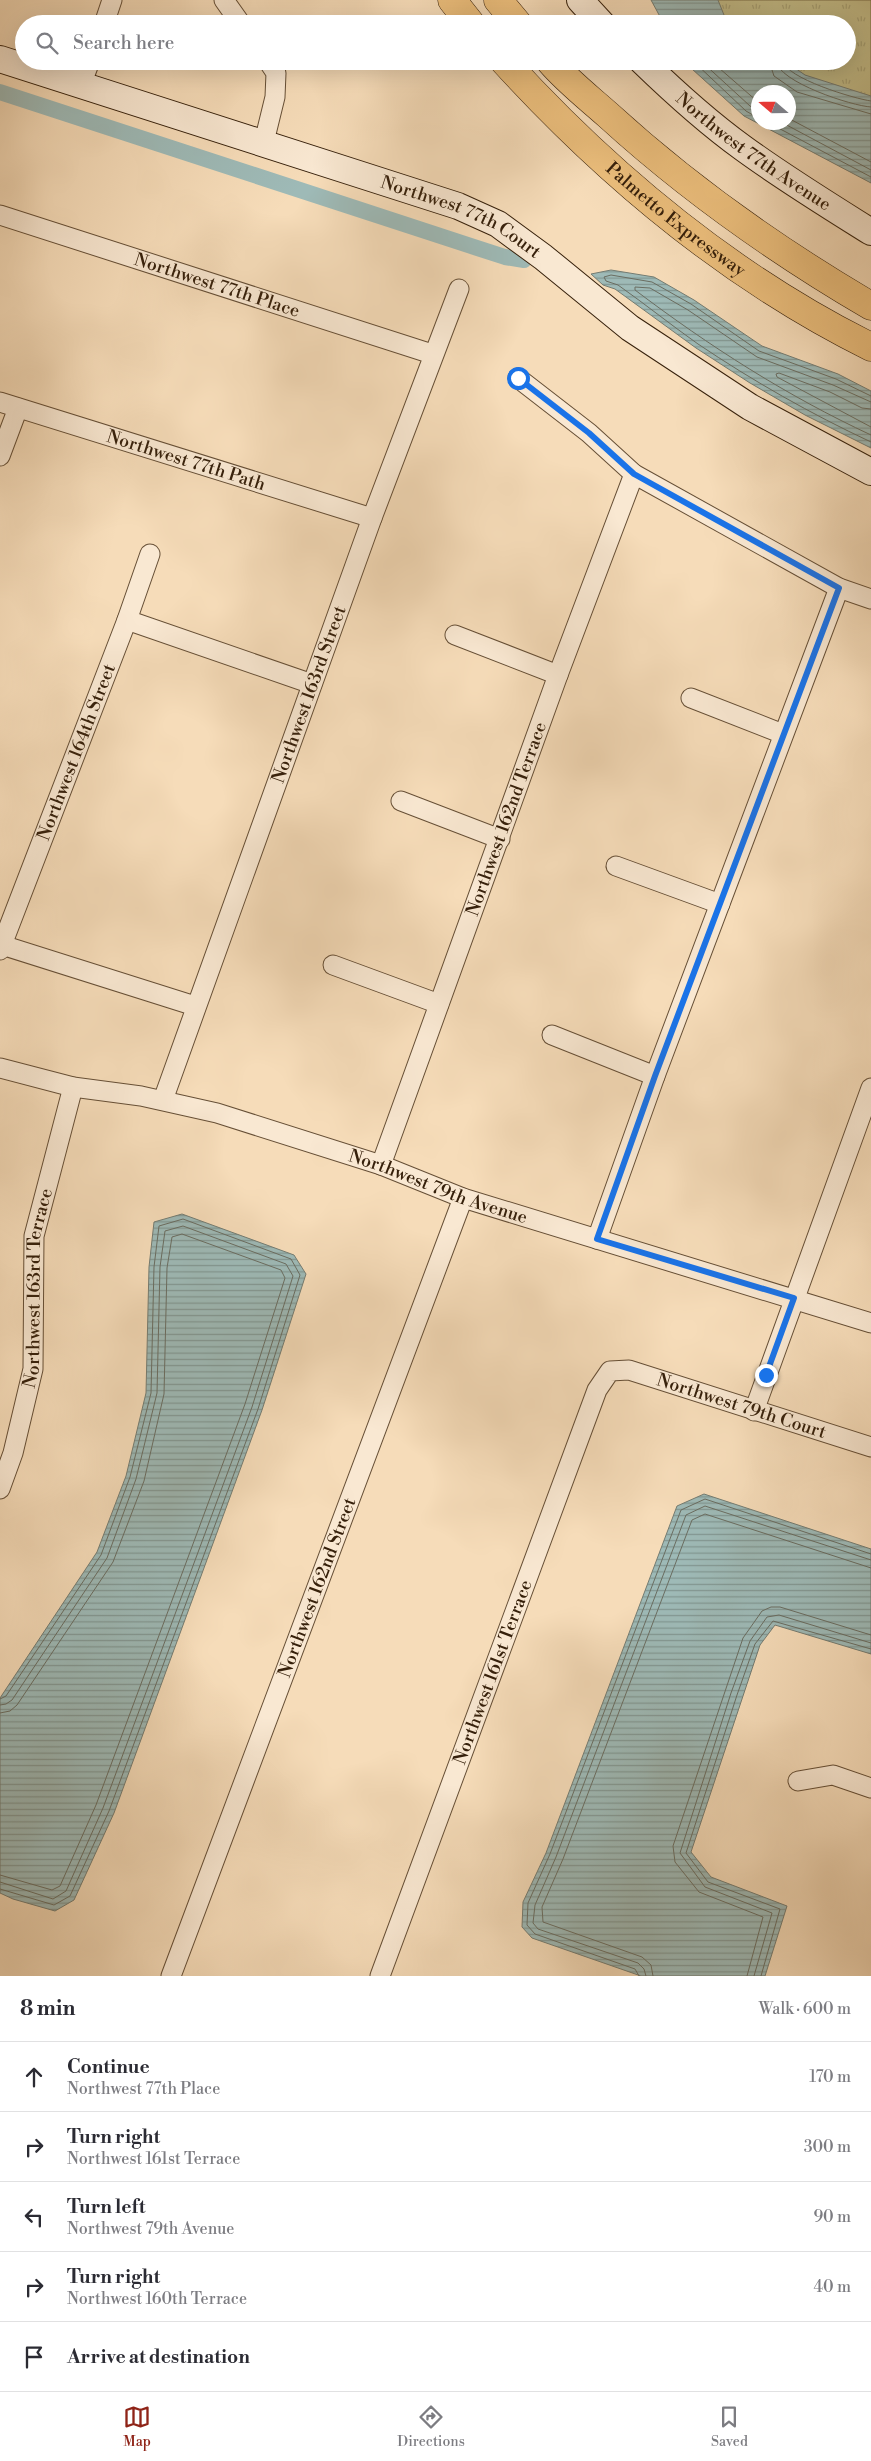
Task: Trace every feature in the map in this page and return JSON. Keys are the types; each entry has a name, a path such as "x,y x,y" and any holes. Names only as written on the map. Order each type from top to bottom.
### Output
{"highway":[{"path":"452,0 464,15"},
{"path":"498,0 510,15"},
{"name":"Palmetto Expressway","path":"513,70 590,150 638,191 710,246 792,303 871,347"},
{"name":"Palmetto Expressway","path":"560,70 658,160 723,210 807,269 871,306"}],"street":[{"path":"107,15 112,0"},
{"path":"224,0 235,15"},
{"path":"580,0 594,15"},
{"name":"Northwest 77th Court","path":"0,59 15,61"},
{"name":"Northwest 77th Court","path":"67,70 85,73 264,142 458,206 498,224 543,257 630,328 750,407 871,472"},
{"path":"264,142 275,97 272,70"},
{"name":"Northwest 77th Avenue","path":"651,70 685,102 742,147 793,183 871,232"},
{"name":"Northwest 77th Place","path":"0,215 432,354"},
{"name":"Northwest 163rd Street","path":"163,1100 195,1006 372,518 458,289"},
{"path":"518,378 589,433 634,474 839,588 871,599"},
{"name":"Northwest 77th Path","path":"0,402 372,518"},
{"path":"0,456 18,408"},
{"name":"Northwest 162nd Terrace","path":"381,1166 558,675 634,474"},
{"name":"Northwest 164th Street","path":"1,947 127,620 150,554"},
{"path":"597,1239 655,1076 839,588"},
{"path":"127,620 312,684"},
{"path":"455,635 558,675"},
{"path":"691,698 783,734"},
{"path":"401,801 500,839"},
{"path":"616,866 720,904"},
{"path":"1,947 195,1006"},
{"path":"332,965 439,1004"},
{"path":"552,1035 655,1076"},
{"name":"Northwest 79th Avenue","path":"0,1068 73,1088 163,1100 217,1113 381,1166 463,1198 871,1323"},
{"name":"Northwest 163rd Terrace","path":"0,1488 13,1453 33,1369 34,1236 73,1088"},
{"path":"754,1411 871,1088"},
{"name":"Northwest 162nd Street","path":"171,1976 463,1198"},
{"name":"Northwest 79th Court","path":"610,1371 629,1370 871,1447"},
{"name":"Northwest 161st Terrace","path":"380,1976 597,1390 610,1371"},
{"path":"798,1781 833,1775 871,1788"}],"green space":[{"path":"712,0 871,0 871,105 793,70 856,70 856,15 720,15"}],"water":[{"path":"651,0 718,0 724,15 659,15"},
{"path":"693,70 798,70 805,75 871,96 871,183 771,130 796,130 796,85 751,85 751,120 744,116"},
{"path":"611,270 654,277 694,300 762,346 838,374 871,391 871,448 805,415 750,383 696,348 615,289 603,285 591,274"},
{"path":"182,1214 294,1255 306,1274 262,1410 114,1813 74,1900 55,1911 13,1899 0,1893 0,1698 97,1552 126,1476 146,1393 149,1267 154,1222"},
{"path":"704,1494 871,1549 871,1654 775,1625 760,1645 691,1852 711,1877 787,1906 765,1976 641,1976 532,1938 522,1927 523,1902 546,1853 677,1506"}],"waterway":[{"path":"0,92 505,257 524,260"}],"route":[{"path":"518,378 589,433 634,474 839,588 655,1076 597,1239 794,1298 766,1375"}]}
